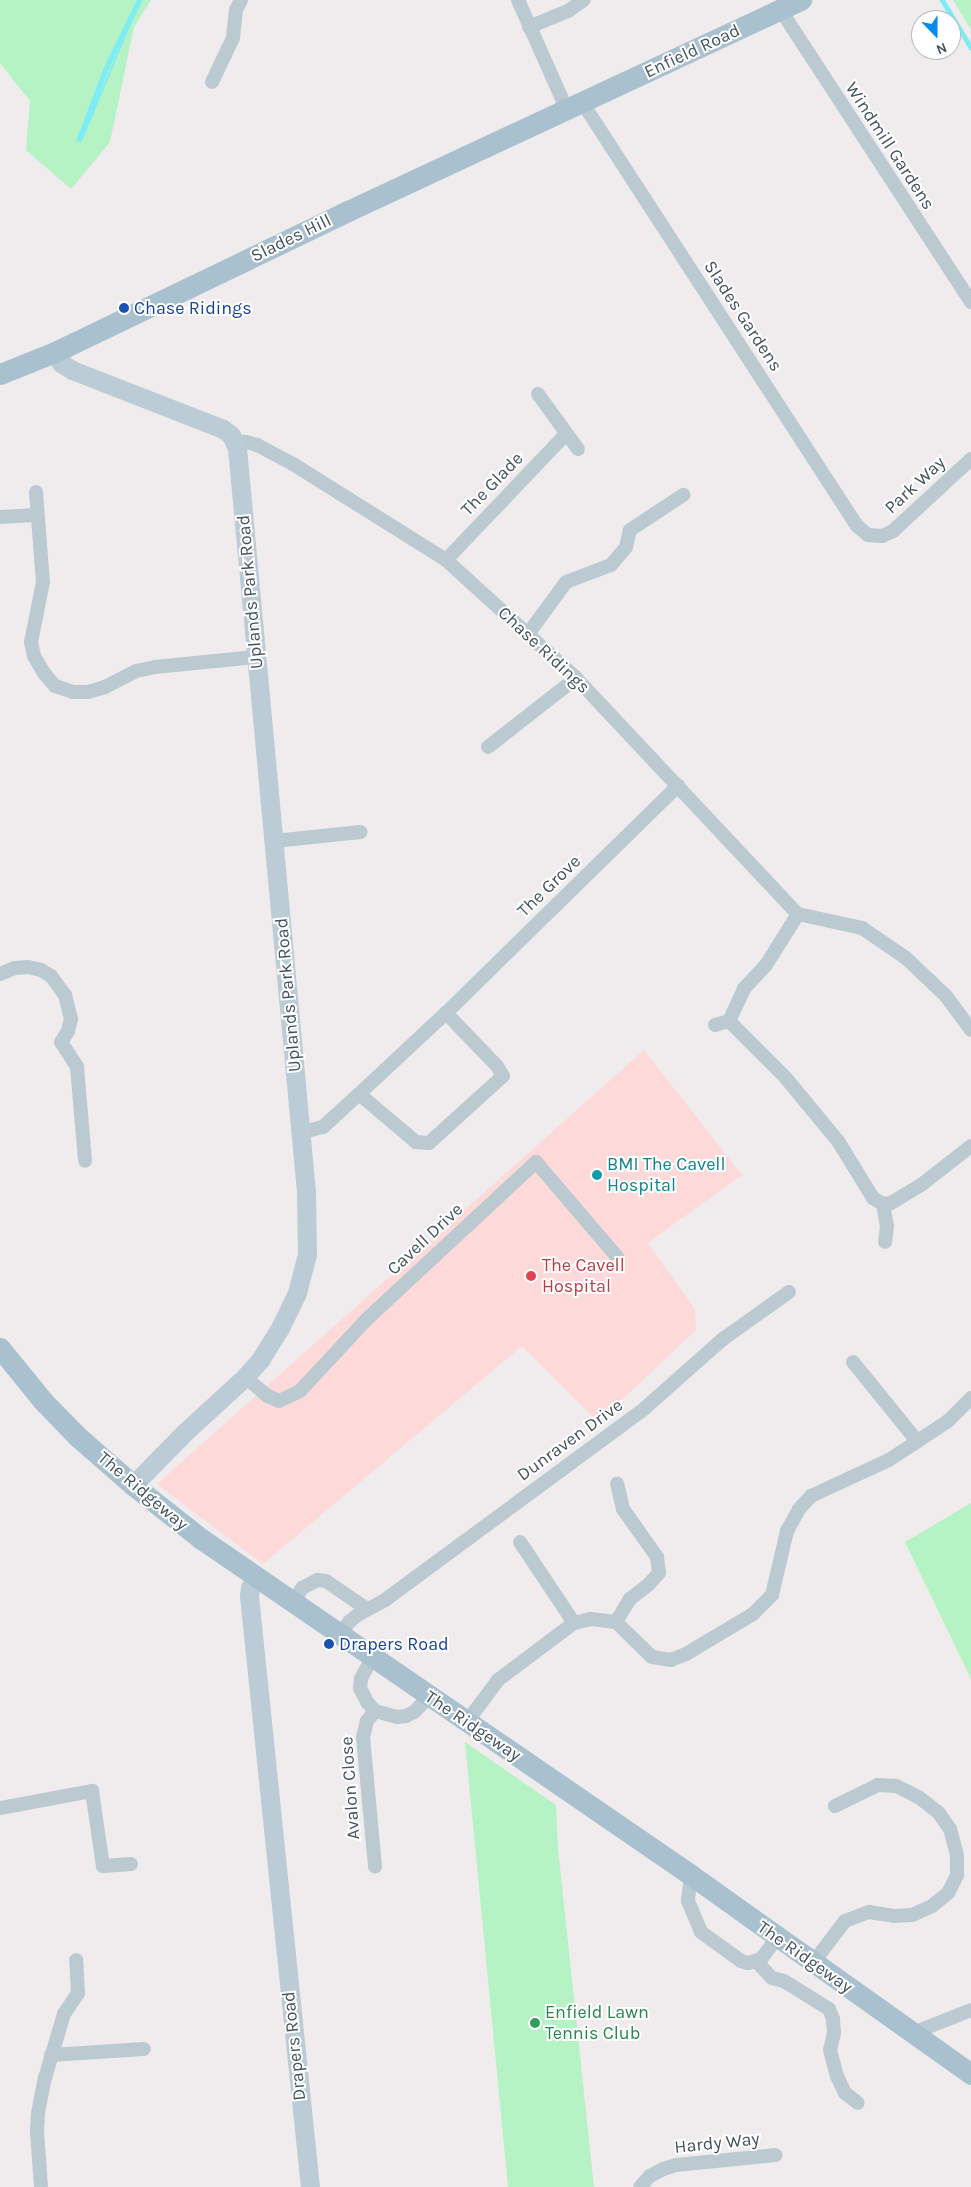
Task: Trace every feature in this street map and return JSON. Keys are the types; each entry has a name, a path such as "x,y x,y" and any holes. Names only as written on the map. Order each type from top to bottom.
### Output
{"main road":[{"name":"Enfield Road","path":"575,106 801,0"},
{"name":"Slades Hill","path":"0,374 55,352 340,215 575,106"},
{"name":"The Ridgeway","path":"1,1352 43,1401 77,1436 133,1485 200,1538 466,1723 691,1875 777,1938 814,1962 971,2074"}],"street":[{"path":"212,82 233,38 236,10 241,0"},
{"name":"Slades Gardens","path":"518,0 529,27 575,106 857,526 868,535 882,536"},
{"path":"529,27 568,10 584,0"},
{"name":"Windmill Gardens","path":"780,9 971,302"},
{"name":"Chase Ridings","path":"55,352 61,363 72,370 223,429 236,442 257,445 293,464 446,560 576,678 798,914"},
{"path":"538,394 578,450"},
{"name":"The Glade","path":"446,560 566,434"},
{"name":"Uplands Park Road","path":"133,1485 185,1432 245,1377 261,1359 280,1328 297,1293 308,1254 306,1192 236,442"},
{"name":"Park Way","path":"882,536 893,531 971,459"},
{"path":"36,492 43,582 31,642 34,656 44,674 56,686 72,692 88,692 105,687 136,671 155,666 256,657"},
{"path":"528,634 566,582 611,565 626,546 630,530 683,495"},
{"path":"0,517 37,515"},
{"path":"488,747 576,678"},
{"name":"The Grove","path":"300,1133 323,1127 359,1094 446,1013 678,786"},
{"path":"274,841 362,832"},
{"path":"715,1025 729,1021 744,989 766,965 798,914 862,928 906,958 946,996 971,1030"},
{"path":"0,974 15,968 28,967 41,970 55,980 65,995 71,1019 68,1031 61,1042 77,1067 85,1161"},
{"path":"359,1094 416,1142 429,1143 503,1076 497,1066 446,1013"},
{"path":"729,1021 785,1077 838,1142 873,1198 883,1204 892,1203 921,1185 971,1146"},
{"name":"Cavell Drive","path":"245,1377 268,1396 279,1401 300,1391 367,1319 536,1162 618,1258"},
{"path":"883,1204 887,1226 885,1242"},
{"name":"Dunraven Drive","path":"340,1635 349,1622 367,1609 385,1600 645,1408 723,1338 789,1292"},
{"path":"853,1362 917,1441"},
{"path":"466,1723 498,1680 574,1623 591,1619 616,1622 652,1657 671,1660 686,1654 753,1614 772,1596 788,1531 799,1509 811,1496 877,1467 948,1422 971,1398"},
{"path":"616,1622 630,1598 649,1584 659,1573 656,1557 623,1509 617,1484"},
{"path":"520,1542 574,1623"},
{"name":"Drapers Road","path":"256,1578 250,1588 249,1596 310,2187"},
{"path":"292,1603 302,1588 318,1580 326,1582 367,1609"},
{"path":"372,1658 361,1679 360,1688 367,1702 375,1711 397,1717 406,1716 414,1712 429,1697"},
{"name":"Avalon Close","path":"375,1711 367,1721 363,1737 375,1866"},
{"path":"814,1962 845,1921 869,1912 894,1916 912,1914 932,1906 948,1893 957,1875 957,1856 950,1829 939,1813 920,1798 896,1786 878,1785 835,1806"},
{"path":"0,1808 92,1791 103,1866 131,1864"},
{"path":"691,1875 688,1901 700,1932 741,1960 756,1961 761,1959 777,1938"},
{"path":"41,2187 37,2131 51,2055 64,2014 78,1992 76,1960"},
{"path":"756,1961 772,1978 784,1981 829,2009 833,2019 834,2033 830,2050 837,2076 845,2093 858,2103"},
{"path":"913,2033 971,2010"},
{"path":"51,2055 144,2049"},
{"name":"Hardy Way","path":"640,2187 650,2176 663,2168 776,2155"}],"shaded area":[{"name":"The Cavell Hospital","path":"644,1050 742,1175 648,1243 695,1309 696,1330 623,1399 594,1418 522,1346 263,1564 157,1484"}],"green space":[{"path":"0,0 151,0 134,27 110,142 71,189 26,150 30,101 0,63"},
{"path":"953,0 971,0 971,30 961,10 959,10"},
{"path":"971,1503 971,1679 905,1542"},
{"name":"Enfield Lawn Tennis Club","path":"465,1742 556,1805 558,1848 594,2187 508,2187"}],"water":[{"path":"141,0 83,139 81,137"}],"waterway":[{"path":"79,139 105,70 139,0"},
{"path":"942,0 971,48"}],"place":[{"name":"Chase Ridings","path":"124,308"},
{"name":"BMI The Cavell Hospital","path":"597,1175"},
{"name":"The Cavell Hospital","path":"531,1276"},
{"name":"Drapers Road","path":"329,1644"},
{"name":"Enfield Lawn Tennis Club","path":"535,2023"}]}
